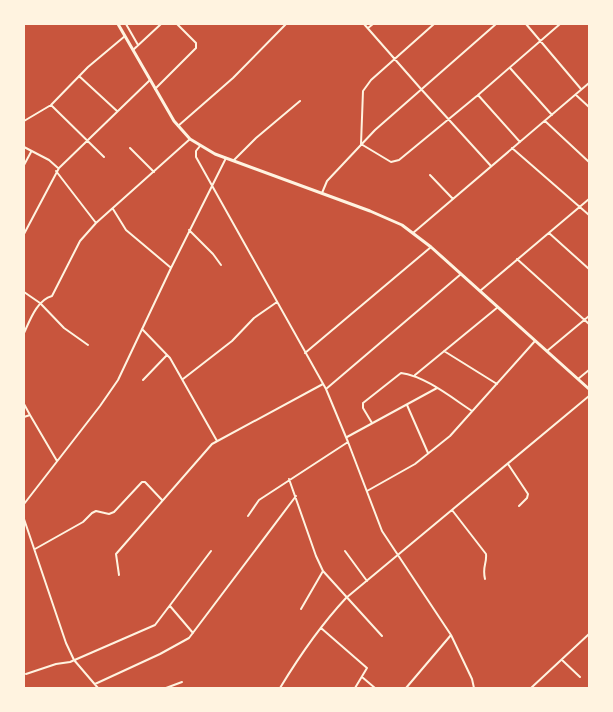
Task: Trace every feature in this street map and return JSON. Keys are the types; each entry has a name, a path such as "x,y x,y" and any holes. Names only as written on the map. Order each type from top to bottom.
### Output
{"main road":[{"path":"118,24 178,126 190,139 200,146 226,158 388,218 413,232 589,389"}],"street":[{"path":"126,24 138,46"},
{"path":"133,50 161,24"},
{"path":"155,89 196,48 196,44 177,24"},
{"path":"178,126 233,78 286,24"},
{"path":"364,24 491,166"},
{"path":"368,28 373,24"},
{"path":"361,144 363,91 371,80 434,24"},
{"path":"322,193 327,181 374,130 496,24"},
{"path":"526,24 582,90"},
{"path":"361,144 388,161 395,162 478,95 560,24"},
{"path":"24,121 51,105 79,76 125,36"},
{"path":"510,68 552,115"},
{"path":"79,76 117,111"},
{"path":"24,234 58,168 150,80"},
{"path":"413,232 589,83"},
{"path":"478,95 520,142"},
{"path":"576,95 589,107"},
{"path":"234,161 256,138 300,101"},
{"path":"51,105 104,157"},
{"path":"545,121 589,162"},
{"path":"24,331 40,303 45,297 52,296 80,241 96,223 190,139"},
{"path":"200,146 196,151 196,157 326,389 382,531 451,635 472,679 474,688"},
{"path":"24,147 49,160 58,168"},
{"path":"130,148 154,172"},
{"path":"512,148 589,216"},
{"path":"24,165 31,151"},
{"path":"24,504 118,380 189,230 226,158"},
{"path":"56,171 96,223"},
{"path":"430,175 453,199"},
{"path":"480,291 589,199"},
{"path":"112,209 126,230 171,268"},
{"path":"189,230 213,254 221,265"},
{"path":"549,233 589,269"},
{"path":"305,353 431,247"},
{"path":"517,260 589,324"},
{"path":"326,389 461,274"},
{"path":"24,292 40,303 64,328 88,345"},
{"path":"182,380 232,341 254,318 277,302"},
{"path":"414,376 498,307"},
{"path":"547,352 589,316"},
{"path":"142,329 167,355 217,440"},
{"path":"367,492 415,464 450,436 535,341"},
{"path":"444,351 497,384"},
{"path":"143,380 167,355"},
{"path":"578,379 589,370"},
{"path":"372,423 363,408 363,403 398,373 414,376 437,388 472,411"},
{"path":"119,575 116,554 212,444 323,384"},
{"path":"346,438 437,388"},
{"path":"280,688 301,653 320,627 346,598 589,396"},
{"path":"24,404 57,461"},
{"path":"406,405 428,453"},
{"path":"24,417 30,415"},
{"path":"248,516 259,500 348,442"},
{"path":"508,464 528,494 519,506"},
{"path":"289,479 323,571 382,636"},
{"path":"35,549 83,522 96,511 109,514 114,512 142,482 145,482 162,501"},
{"path":"95,684 185,641 296,496"},
{"path":"452,510 486,554 482,568 485,579"},
{"path":"24,519 66,643 74,660 98,688"},
{"path":"26,674 56,664 70,662 148,628 160,620 211,551"},
{"path":"345,551 367,581"},
{"path":"301,609 323,571"},
{"path":"170,606 193,632"},
{"path":"320,627 365,666 366,670 355,688"},
{"path":"531,688 589,634"},
{"path":"406,688 451,635"},
{"path":"562,660 580,677"},
{"path":"362,676 375,688"},
{"path":"166,688 182,682"}]}
